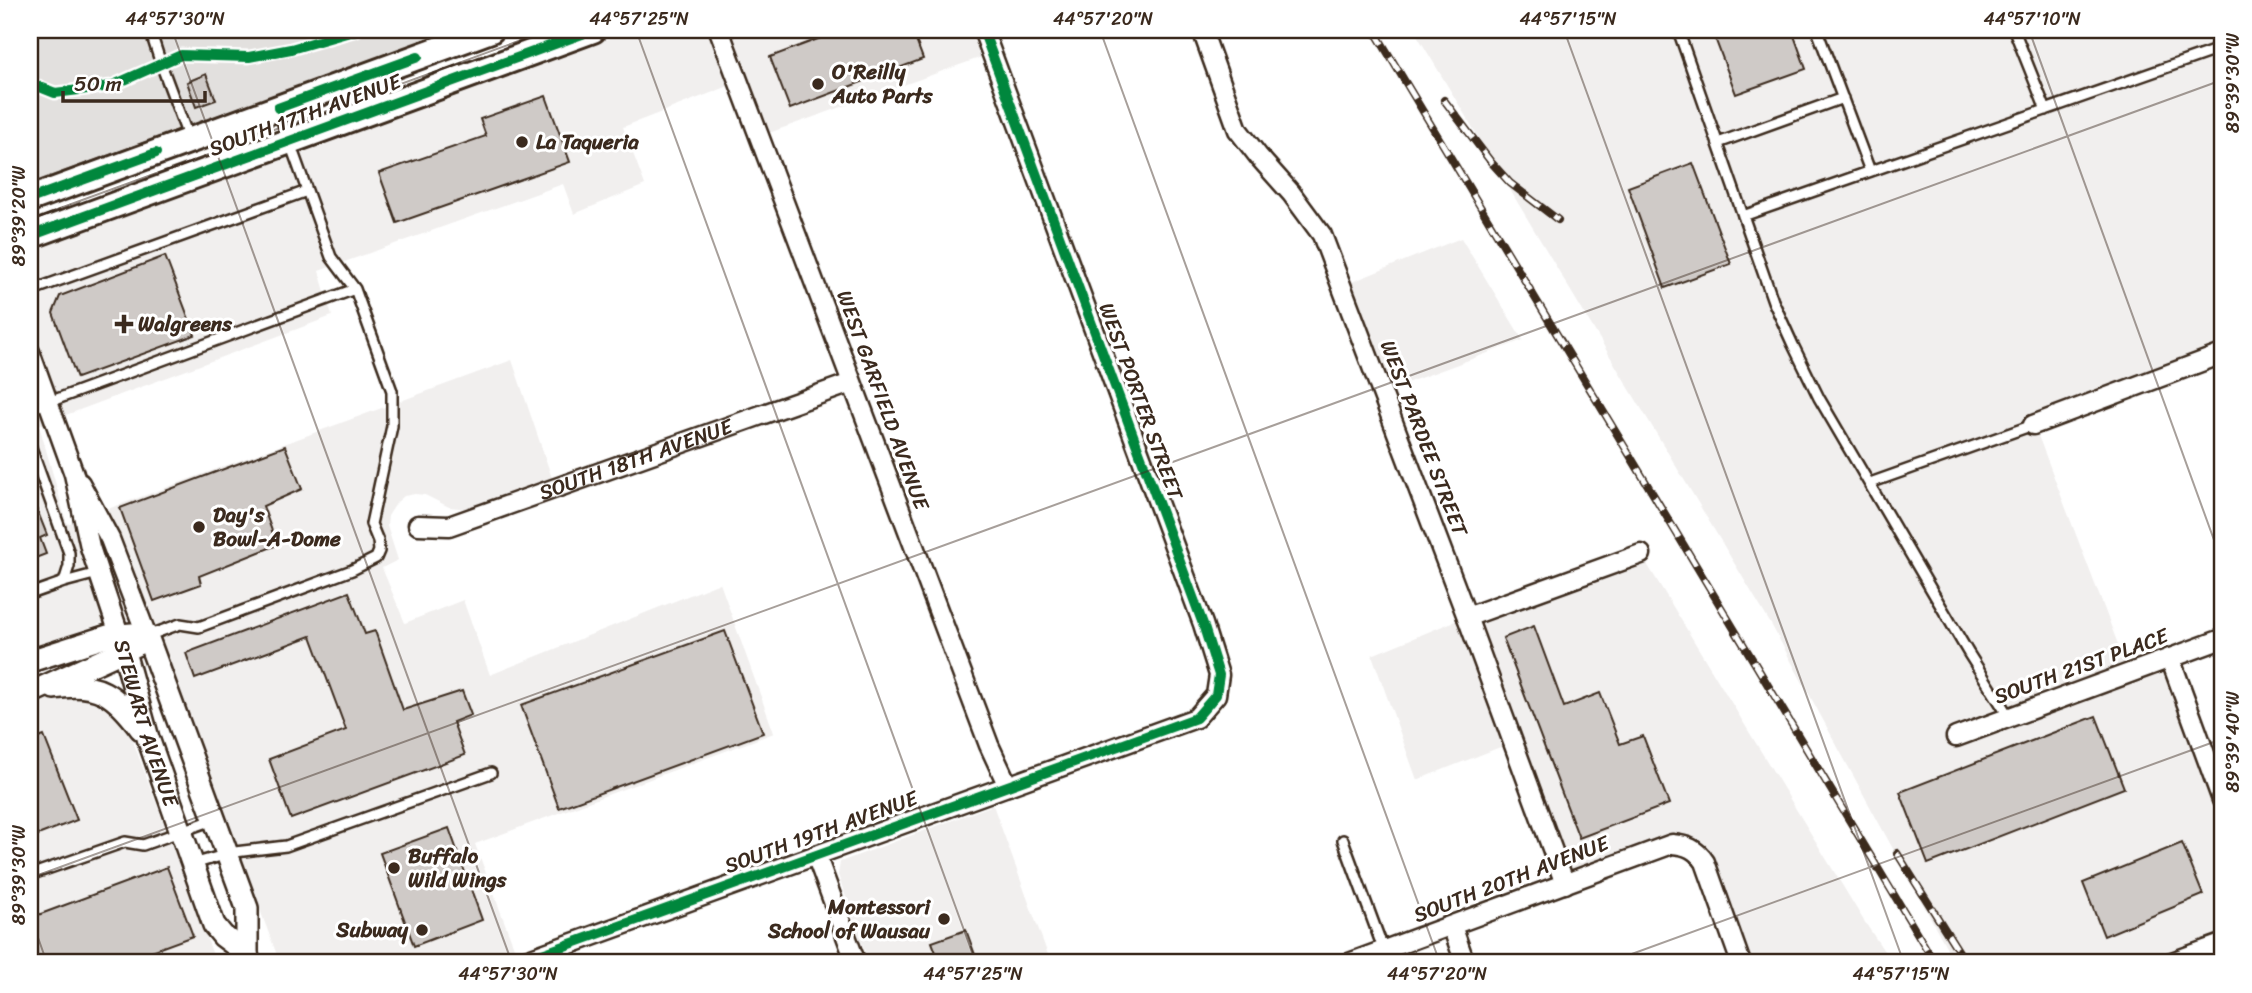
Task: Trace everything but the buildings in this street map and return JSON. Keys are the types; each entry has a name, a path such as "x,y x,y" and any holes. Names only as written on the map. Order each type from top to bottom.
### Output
{"main road":[{"name":"SOUTH 17TH AVENUE","path":"30,199 491,30"},
{"name":"SOUTH 17TH AVENUE","path":"30,236 593,30"}],"street":[{"name":"WEST GARFIELD AVENUE","path":"719,30 989,746 1008,786"},
{"name":"WEST PORTER STREET","path":"983,30 1203,624 1219,676 1216,695 1196,718 1133,741"},
{"name":"WEST PARDEE STREET","path":"1202,30 1238,130 1292,193 1322,235 1565,884"},
{"name":"STEWART AVENUE","path":"30,352 74,474 86,533 148,738 180,832 216,928 248,959"},
{"path":"2034,425 2222,354"},
{"name":"SOUTH 18TH AVENUE","path":"418,525 449,526 851,383"},
{"name":"STEWART AVENUE","path":"74,474 97,511 110,539 228,854 248,911 248,959"},
{"path":"1467,617 1642,554"},
{"path":"30,661 147,636"},
{"name":"SOUTH 21ST PLACE","path":"1956,737 2222,639"},
{"path":"36,691 121,643"},
{"path":"2170,658 2221,795"},
{"path":"36,691 75,685 103,690 126,710 148,738"},
{"name":"SOUTH 19TH AVENUE","path":"535,960 1133,741"},
{"name":"SOUTH 20TH AVENUE","path":"1349,963 1672,844 1690,847 1699,853 1705,862 1741,963"},
{"path":"816,855 856,963"},
{"path":"1452,926 1465,963"},
{"path":"2169,963 2222,944"}],"lane":[{"path":"150,30 160,64 190,140"},
{"path":"1678,30 1773,301 1793,345 1819,398 1969,654 2009,717"},
{"path":"1817,30 1870,171"},
{"path":"2014,30 2046,110"},
{"path":"1743,216 2222,48"},
{"path":"1718,143 1843,98"},
{"path":"147,636 180,624 199,627 364,565 376,558 379,551 371,524 392,426 392,391 355,289 331,257 278,108"},
{"path":"30,291 307,191"},
{"path":"30,409 355,289"},
{"path":"1870,484 2034,425"},
{"path":"30,445 69,553 69,566 59,583"},
{"path":"30,594 98,573"},
{"path":"192,865 228,854 286,846 491,773"},
{"path":"30,875 125,842 143,845 215,819"},
{"path":"1343,840 1384,951"},
{"path":"220,963 248,959"}],"shaded area":[{"path":"30,30 454,30 30,184"},
{"path":"631,30 971,30 982,57 766,134 747,79 623,127 645,185 574,214 563,184 319,271 332,316 39,425 67,524 512,360 554,484 504,503 469,509 449,507 425,495 415,494 404,496 397,502 388,516 387,526 398,560 382,568 405,623 463,600 490,675 720,583 774,733 475,844 520,963 280,963 146,607 30,647 30,252"},
{"path":"1414,30 2222,30 2222,354 2034,425 2129,673 2170,658 2222,800 2222,963 1955,963 1772,626"},
{"path":"1461,238 1523,340 1382,392 1342,286"},
{"path":"1641,554 1892,963 1741,963 1690,847 1565,884 1513,742 1417,780 1372,655 1467,616"},
{"path":"67,695 103,699 127,725 216,963 30,963 30,704"},
{"name":"Montessori School of Wausau","path":"993,805 1051,963 869,963 838,875 840,862"}],"railway":[{"path":"1374,30 1935,963"},
{"path":"1444,100 1510,183 1558,220"},
{"path":"1897,853 1966,963"}],"cycle path":[{"path":"30,83 55,93 111,86 181,55 249,57 291,49 357,30"},
{"path":"30,236 593,30"},
{"path":"523,961 1196,718 1216,695 1219,675 1203,624 983,30"},
{"path":"278,108 418,57"},
{"path":"30,199 156,153"}],"place":[{"name":"O'Reilly Auto Parts","path":"818,84"},
{"name":"La Taqueria","path":"522,142"},
{"name":"Walgreens","path":"124,324"},
{"name":"Day's Bowl-A-Dome","path":"199,527"},
{"name":"Buffalo Wild Wings","path":"394,868"},
{"name":"Montessori School of Wausau","path":"944,919"},
{"name":"Subway","path":"422,930"}]}
